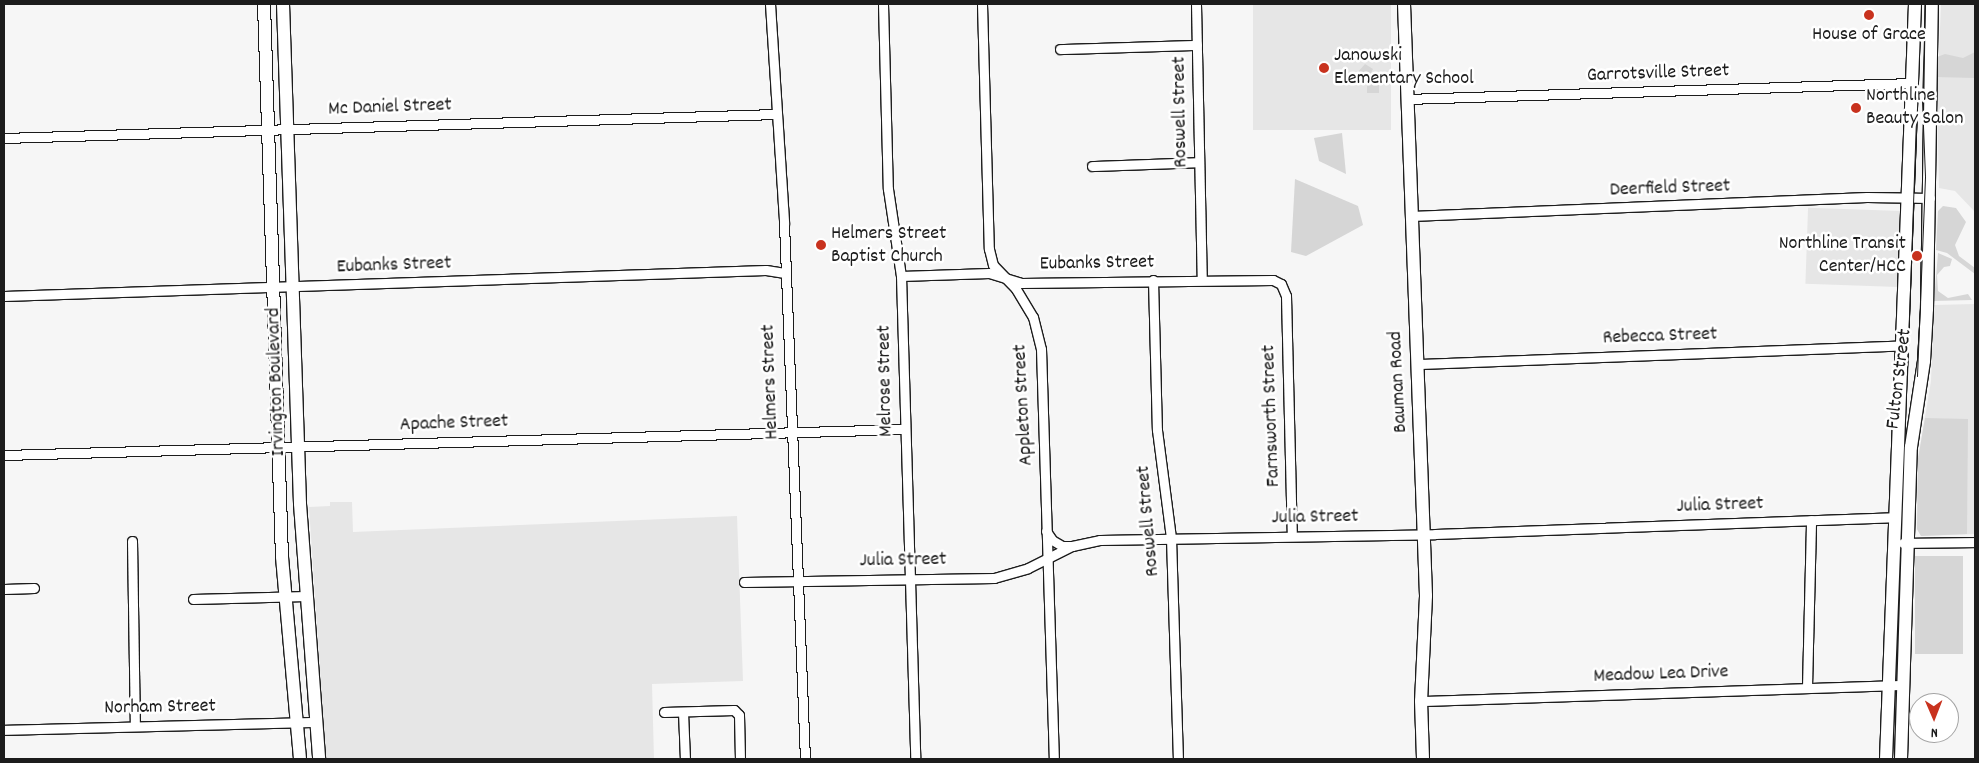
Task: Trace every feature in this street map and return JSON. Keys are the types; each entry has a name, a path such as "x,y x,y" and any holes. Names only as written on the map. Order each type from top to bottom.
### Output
{"main road":[{"name":"Irvington Boulevard","path":"264,4 272,288 285,597 300,759"},
{"name":"Irvington Boulevard","path":"283,4 298,447 306,596 319,759"},
{"name":"Bauman Road","path":"1404,4 1406,99 1424,534 1426,616 1421,700 1423,759"},
{"name":"Fulton Street","path":"1901,759 1903,685 1900,544 1894,517 1903,345 1914,4"},
{"name":"Fulton Street","path":"1886,759 1888,686 1900,544 1911,447 1924,361 1930,198 1932,4"},
{"path":"1899,397 1918,398"},
{"path":"292,673 299,686 314,697"}],"street":[{"name":"Helmers Street","path":"770,4 785,273 790,431 805,759"},
{"name":"Melrose Street","path":"883,4 888,190 901,276 915,759"},
{"path":"901,276 991,269 982,4"},
{"name":"Roswell Street","path":"1196,4 1202,280"},
{"path":"1060,49 1197,45"},
{"name":"Garrotsville Street","path":"1406,99 1912,83"},
{"name":"Mc Daniel Street","path":"4,138 777,114"},
{"path":"1092,166 1199,162"},
{"name":"Deerfield Street","path":"1411,216 1930,198"},
{"name":"Appleton Street","path":"991,269 1018,286 1033,316 1041,349 1054,759"},
{"name":"Eubanks Street","path":"4,296 766,270 785,273"},
{"name":"Roswell Street","path":"1153,280 1157,430 1171,538 1178,759"},
{"name":"Eubanks Street","path":"1018,286 1153,280 1273,280 1281,284 1286,296"},
{"name":"Farnsworth Street","path":"1286,296 1292,536"},
{"name":"Rebecca Street","path":"1418,364 1903,345"},
{"name":"Apache Street","path":"4,455 905,429"},
{"name":"Julia Street","path":"744,582 994,578 1047,559 1072,546 1100,540 1424,534 1894,517"},
{"path":"1807,687 1811,520"},
{"path":"1046,530 1057,543 1072,546"},
{"path":"132,541 135,726"},
{"path":"1900,544 1975,542"},
{"path":"4,589 34,588"},
{"path":"193,599 306,596"},
{"name":"Meadow Lea Drive","path":"1421,700 1903,685"},
{"path":"664,712 737,712 740,759"},
{"path":"683,712 685,759"},
{"name":"Norham Street","path":"4,730 317,722"}],"shaded area":[{"name":"Janowski Elementary School","path":"1253,4 1391,4 1391,130 1253,130"},
{"path":"1941,4 1975,4 1975,212 1955,191 1939,188 1937,101"},
{"path":"1975,52 1975,78 1935,77 1937,57 1945,54 1963,58"},
{"path":"1365,64 1373,69 1371,73 1379,82 1379,93 1367,93 1367,84 1357,73"},
{"path":"1342,133 1346,174 1319,161 1314,138"},
{"path":"1295,179 1358,206 1363,225 1306,256 1291,252"},
{"path":"1943,206 1956,208 1966,222 1955,245 1959,256 1975,268 1975,274 1947,253 1936,250 1938,211"},
{"path":"1808,208 1901,211 1898,287 1805,284"},
{"path":"1938,253 1952,259 1950,266 1944,267 1937,275 1938,291 1948,298 1968,294 1972,300 1934,301"},
{"path":"1975,304 1975,534 1921,536 1917,529 1918,459 1931,381 1934,305"},
{"path":"1925,418 1968,419 1967,534 1921,536 1917,529 1918,459"},
{"path":"330,502 352,502 353,532 737,516 743,681 652,684 654,759 326,759 309,507 330,506"},
{"path":"1915,556 1963,556 1963,654 1915,654"}],"tram line":[{"path":"1917,376 1925,176 1922,101 1925,4"},
{"path":"1907,376 1916,116"}],"place":[{"name":"House of Grace","path":"1869,15"},
{"name":"Janowski Elementary School","path":"1324,68"},
{"name":"Northline Beauty Salon","path":"1856,108"},
{"name":"Helmers Street Baptist Church","path":"821,245"},
{"name":"Northline Transit Center/HCC","path":"1917,256"}]}
